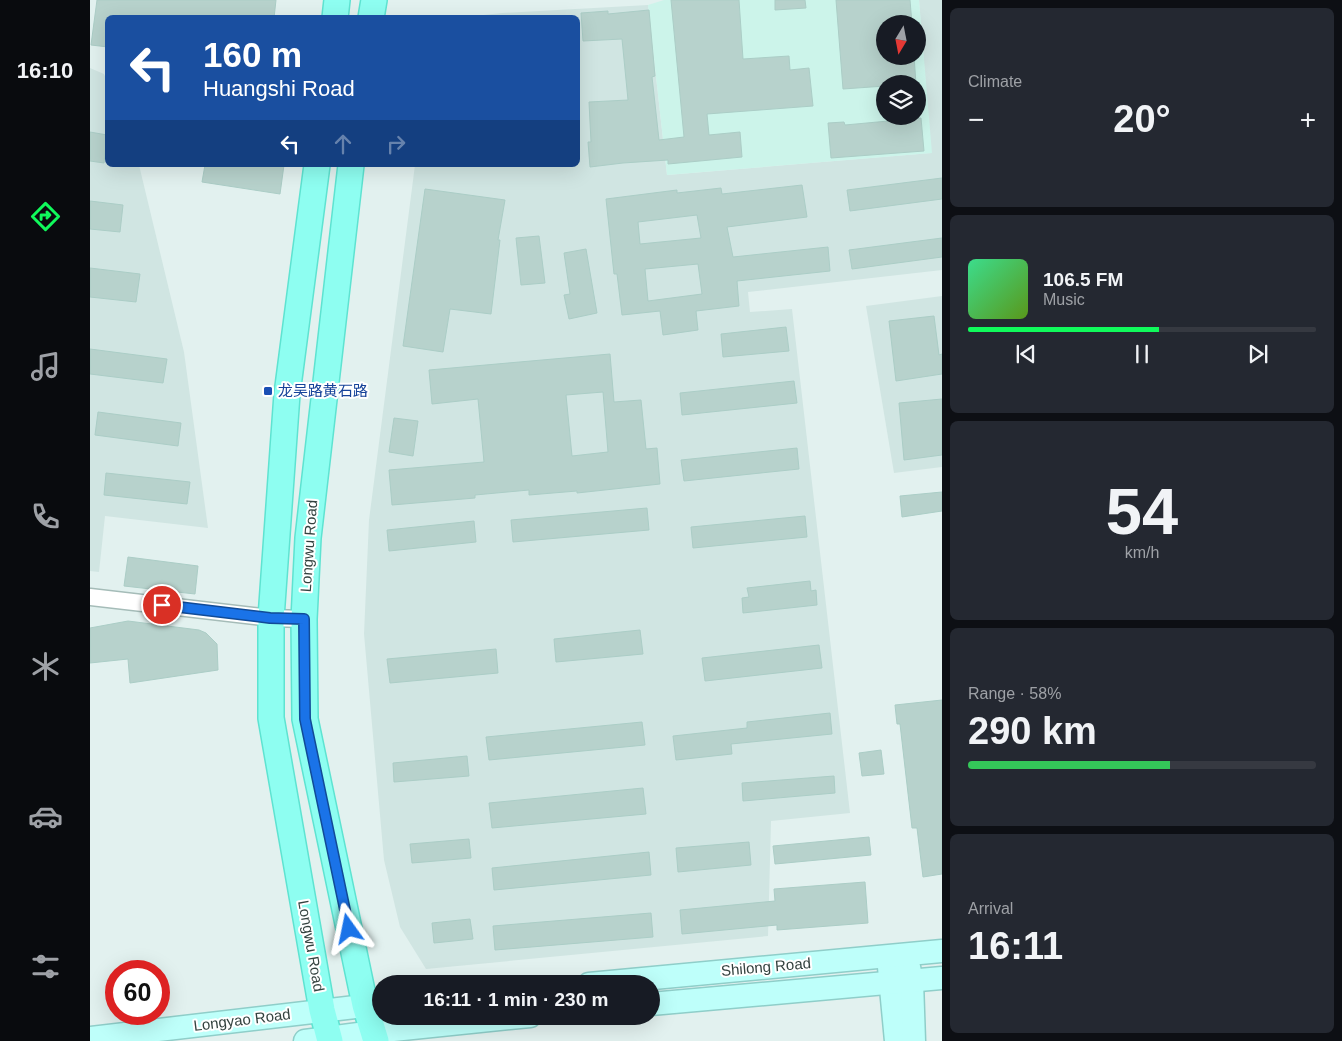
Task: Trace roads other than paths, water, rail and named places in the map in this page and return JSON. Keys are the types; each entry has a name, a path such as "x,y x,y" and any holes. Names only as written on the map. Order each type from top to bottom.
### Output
{"main road":[{"path":"335,15 337,0"},
{"path":"372,15 374,0"},
{"name":"Longwu Road","path":"317,167 286,394 270,618 271,718 322,1010 329,1040"},
{"name":"Longwu Road","path":"351,167 308,538 304,619 305,719 372,1000"},
{"name":"Shilong Road","path":"660,977 942,951"},
{"path":"897,955 914,1041"},
{"name":"Shilong Road","path":"660,1003 942,978"},
{"path":"896,1041 902,982"},
{"name":"Longyao Road","path":"90,1038 372,1004"},
{"path":"375,1036 460,1025"},
{"name":"Longyao Road","path":"305,1041 375,1036"}],"street":[{"path":"90,597 270,618 304,619"}],"place":[{"name":"龙吴路黄石路","path":"268,391"}]}
